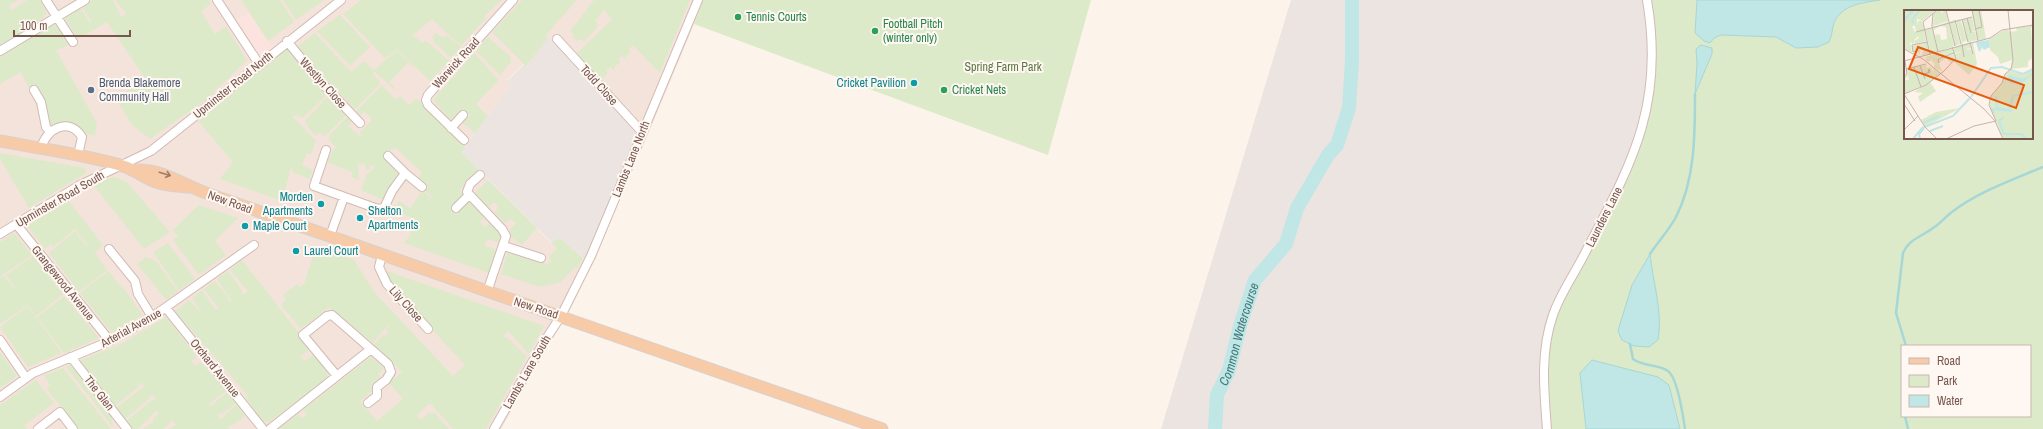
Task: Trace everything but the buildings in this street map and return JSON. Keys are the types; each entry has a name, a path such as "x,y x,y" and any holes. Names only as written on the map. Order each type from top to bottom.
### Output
{"main road":[{"name":"New Road","path":"0,141 78,155 137,170 148,170 166,174 190,187 882,429"}],"street":[{"path":"46,0 73,42"},
{"path":"0,51 56,16 85,0"},
{"path":"217,0 259,64"},
{"name":"Upminster Road North","path":"122,165 151,150 287,41 341,0"},
{"name":"Warwick Road","path":"464,140 428,105 426,100 428,95 514,0"},
{"name":"Lambs Lane North","path":"561,316 604,227 642,132 698,0"},
{"name":"Launders Lane","path":"1548,429 1543,391 1546,346 1553,314 1621,184 1634,154 1649,105 1653,74 1652,40 1647,0"},
{"name":"Todd Close","path":"557,38 642,132"},
{"name":"Westlyn Close","path":"287,41 317,78 360,123"},
{"path":"34,90 43,108 44,123 50,132"},
{"path":"451,128 463,116"},
{"path":"42,149 43,141 50,132 62,126 74,128 82,137 78,155"},
{"path":"326,150 314,186 378,209 384,208 392,191 405,173"},
{"path":"388,156 422,187"},
{"name":"Upminster Road South","path":"0,234 80,185 122,165"},
{"path":"480,175 467,188 468,195 502,229 506,236 504,246 487,292"},
{"path":"456,208 468,195"},
{"path":"330,236 344,197"},
{"name":"Grangewood Avenue","path":"16,224 110,341"},
{"name":"Arterial Avenue","path":"0,397 26,378 110,341 152,317 254,244"},
{"path":"504,246 541,258"},
{"path":"109,249 135,280 138,294 152,317"},
{"name":"Lily Close","path":"382,255 379,267 387,284 428,329"},
{"name":"Orchard Avenue","path":"166,308 263,429"},
{"path":"337,376 303,335 327,316 332,315 390,368 391,372 386,380 377,387 377,396 368,403"},
{"name":"Lambs Lane South","path":"494,429 544,342 561,316"},
{"path":"0,340 26,378"},
{"path":"270,429 371,350"},
{"name":"The Glen","path":"71,358 126,429"},
{"path":"38,429 60,412 73,429"}],"shaded area":[{"path":"0,0 703,0 646,139 573,60 526,66 523,64 507,80 511,85 461,152 551,243 561,239 591,264 574,301 501,429 0,429"},
{"path":"1291,0 1647,0 1649,105 1547,429 1161,429"},
{"path":"249,12 275,51 259,64 232,23"},
{"path":"549,37 573,60 646,139 591,264 561,239 557,239 552,243 461,152 511,85 507,81 524,64 527,66"}],"green space":[{"path":"0,0 18,0 9,6 12,10 27,0 40,0 47,13 39,21 0,46"},
{"path":"92,0 113,0 121,17 126,14 115,0 209,0 211,4 201,11 215,34 226,27 247,60 207,99 150,139 132,125 115,97 147,81 107,22 78,39 66,20 66,16 80,8 91,24 91,21 82,7"},
{"path":"241,0 280,0 294,22 268,41"},
{"path":"283,0 324,0 296,20"},
{"path":"361,0 502,0 484,16 486,18 461,46 432,19 413,35 422,43 425,41 429,43 449,61 430,81 397,49 385,58 343,14"},
{"path":"522,0 577,0 546,35 548,38 526,66 492,32"},
{"path":"594,0 690,0 660,73 633,45 629,49 631,51 626,57 628,61 622,56 618,60 620,62 614,68 616,72 610,67 606,71 608,73 602,79 611,88 608,91 575,55 612,19 604,10 595,21 598,24 597,28 584,41 579,39 577,41 572,37 574,35 570,31"},
{"name":"Spring Farm Park","path":"703,0 1091,0 1048,155 694,24"},
{"path":"1646,0 2043,0 2043,429 1547,429 1543,391 1553,314 1634,154 1653,74"},
{"path":"340,15 370,47 350,66 317,31"},
{"path":"54,22 69,45 56,50 97,123 95,136 85,133 77,126 68,122 49,125 43,105 45,101 36,87 30,90 21,72 0,84 0,56"},
{"path":"315,33 351,72 364,61 374,70 397,50 416,69 408,63 389,82 396,89 395,90 374,71 373,74 380,82 379,85 355,109 320,74 298,46"},
{"path":"436,33 444,38 447,35 461,47 451,58 433,41 434,40 432,37"},
{"path":"488,37 511,57 511,62 500,75 476,51"},
{"path":"287,49 326,96 303,118 296,115 293,117 316,141 311,154 307,153 302,165 313,170 310,179 292,172 293,169 291,168 282,201 220,179 233,162 198,121"},
{"path":"474,53 498,79 498,81 476,104 488,116 475,133 463,123 470,115 464,110 456,118 450,119 433,100"},
{"path":"382,85 395,99 401,97 409,105 416,98 466,145 461,152 479,170 460,190 463,194 451,209 456,214 469,201 485,217 480,222 485,227 490,222 499,231 501,236 500,243 487,239 485,246 495,249 496,252 489,273 404,243 409,236 415,219 392,210 394,205 396,205 399,201 412,209 411,207 422,191 430,196 427,202 432,196 423,190 426,185 417,179 422,173 395,147 383,157 398,172 384,200 361,190 367,174 375,168 370,164 370,168 366,171 365,163 358,164 359,180 351,177 352,172 327,162 336,147 329,140 329,136 347,117 352,122 348,126 360,136 362,134 360,132 372,120 365,112 361,115 356,111"},
{"path":"327,97 346,115 326,135 324,136 320,132 316,136 309,129 305,121"},
{"path":"0,153 85,168 86,173 29,208 0,159"},
{"path":"115,177 127,182 170,232 144,249 94,186 107,179"},
{"path":"488,180 537,228 522,245 511,237 510,229 516,223 510,219 505,223 494,212 499,207 494,202 489,207 475,193"},
{"path":"69,201 103,245 95,253 107,270 79,292 49,253 75,231 87,246 88,245 75,229 53,247 51,244 45,249 27,226"},
{"path":"199,205 238,218 215,241 226,255 199,275 173,240 178,237 173,230"},
{"path":"14,233 32,255 0,277 0,242"},
{"path":"557,239 561,239 583,258 577,269 575,267 561,282 539,287 501,274 508,251 543,261 547,265 551,261 549,256 557,249 552,243"},
{"path":"168,243 195,279 179,290 153,252"},
{"path":"320,247 354,260 376,294 453,376 465,365 390,284 384,270 544,326 529,354 508,331 503,336 510,340 527,357 486,429 453,429 430,403 417,415 421,420 430,412 431,414 434,412 449,429 278,429 298,414 301,418 307,415 303,410 371,357 384,368 378,374 381,377 370,386 373,390 360,401 377,421 403,399 389,383 402,372 374,345 384,334 385,336 389,332 386,329 390,325 389,324 373,343 329,307 301,329 281,305 286,299 283,295 297,284 300,287 304,284 312,259"},
{"path":"33,256 63,294 36,316 28,305 0,324 0,278 4,276 20,295 6,275"},
{"path":"146,257 156,261 178,291 166,300 137,264"},
{"path":"242,260 310,349 300,357 305,361 314,354 328,374 325,380 269,422 263,421 246,398 248,396 175,311 189,300 202,314 192,298 202,290 215,309 218,309 204,289 215,281 227,296 229,302 231,300 217,279 228,271 240,287 243,295 248,291 230,270"},
{"path":"108,271 132,299 143,315 112,333 80,293"},
{"path":"64,296 99,338 64,353 37,317"},
{"path":"28,306 62,353 28,367 0,327"},
{"path":"166,317 197,357 192,361 195,366 201,362 226,391 209,404 211,406 227,392 236,403 223,413 217,414 221,419 237,404 245,416 233,425 228,426 229,429 168,429 176,425 172,420 164,429 142,429 153,422 153,418 159,414 156,411 138,429 133,429 126,421 151,401 156,399 152,394 149,399 125,419 116,408 144,387 141,382 137,388 115,406 79,361 121,344"},
{"path":"0,352 17,376 0,388"},
{"path":"71,365 92,392 88,395 66,367"},
{"path":"63,368 111,429 78,429 46,388 50,385 44,375"},
{"path":"36,380 54,403 25,425 27,429 0,429 0,405"},
{"path":"93,393 112,418 113,428 89,396"}],"water":[{"path":"1697,0 1880,0 1854,6 1842,12 1834,23 1829,42 1818,47 1796,48 1776,37 1721,35 1714,38 1710,43 1704,41 1695,33"},
{"path":"1701,45 1712,48 1712,54 1695,94 1697,63 1696,49"},
{"path":"1650,254 1659,318 1658,340 1649,347 1634,346 1622,340 1618,331 1632,285"},
{"path":"1592,360 1658,377 1669,385 1680,429 1586,429 1580,373"}],"waterway":[{"name":"Common Watercourse","path":"1215,429 1217,395 1229,370 1240,326 1255,280 1286,244 1297,208 1328,155 1337,145 1349,108 1352,61 1352,0"},
{"path":"1650,254 1676,217 1687,188 1693,157 1695,94"},
{"path":"1906,345 1896,313 1903,253 1909,244 1973,198 2043,167"},
{"path":"1630,344 1633,359 1637,362 1660,367 1672,375 1680,398 1685,429"},
{"path":"1905,417 1908,429"}],"place":[{"name":"Tennis Courts","path":"738,17"},
{"name":"Football Pitch (winter only)","path":"875,31"},
{"name":"Cricket Pavilion","path":"914,83"},
{"name":"Brenda Blakemore Community Hall","path":"91,90"},
{"name":"Cricket Nets","path":"944,90"},
{"name":"Morden Apartments","path":"321,204"},
{"name":"Shelton Apartments","path":"360,218"},
{"name":"Maple Court","path":"245,226"},
{"name":"Laurel Court","path":"296,251"}]}
